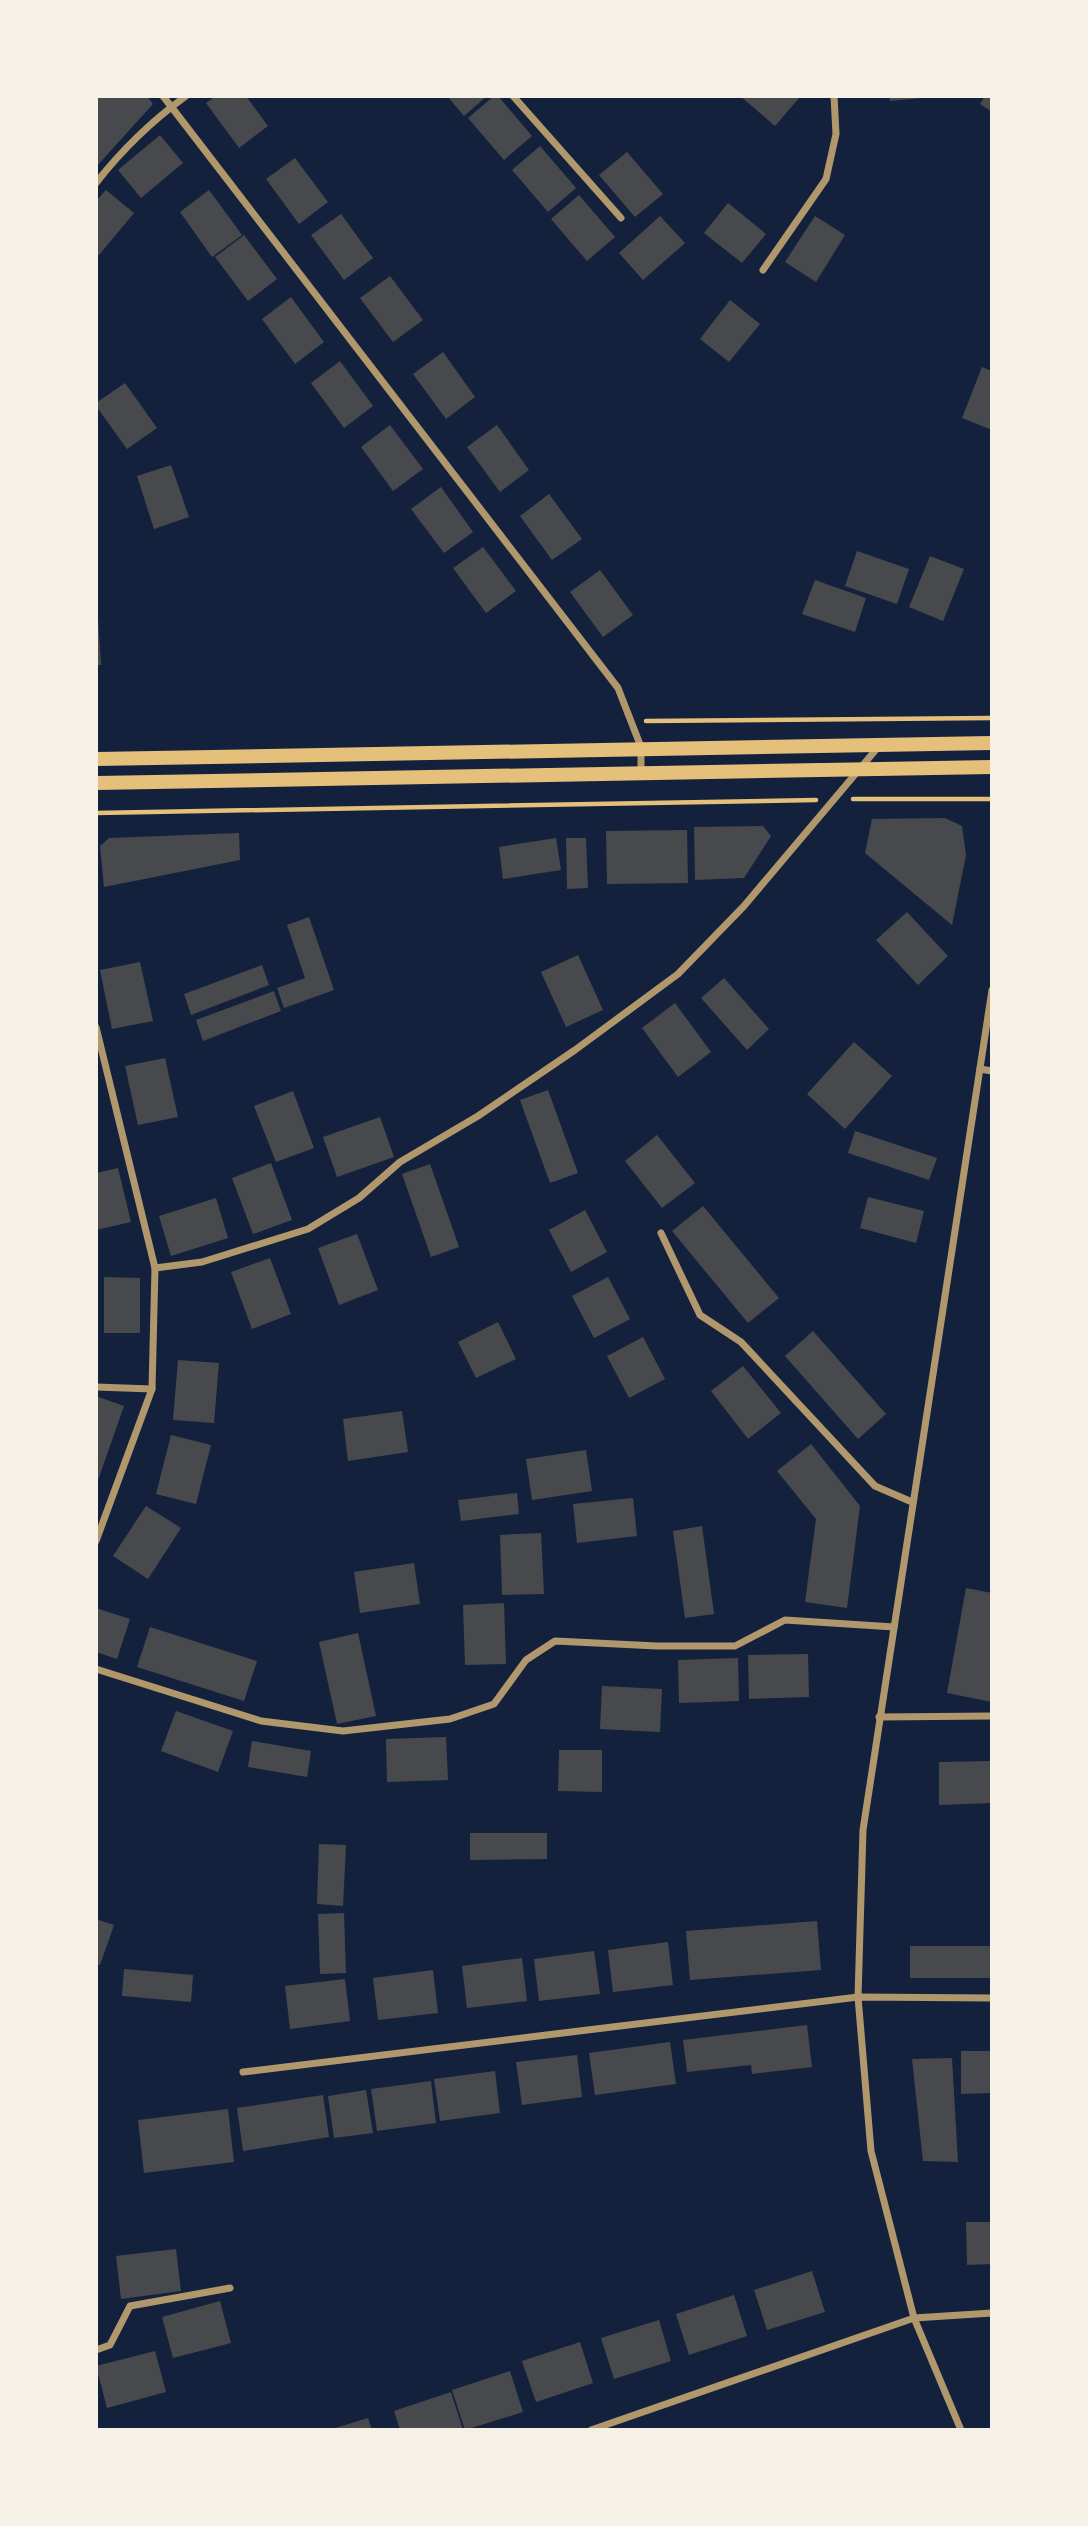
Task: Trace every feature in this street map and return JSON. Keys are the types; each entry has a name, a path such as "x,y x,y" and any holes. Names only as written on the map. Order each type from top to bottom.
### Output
{"main road":[{"path":"96,759 640,747 992,743"},
{"path":"96,783 992,767"}],"street":[{"path":"163,96 618,688 640,747 641,773"},
{"path":"96,183 171,107 186,96"},
{"path":"513,96 621,218"},
{"path":"763,270 826,179 836,134 834,96"},
{"path":"155,1268 202,1262 308,1229 359,1198 400,1162 478,1116 575,1050 678,974 744,906 881,744"},
{"path":"961,2430 914,2318 871,2151 858,1997 863,1830 992,990"},
{"path":"96,1027 155,1268 152,1389 96,1541"},
{"path":"980,1069 992,1071"},
{"path":"661,1233 700,1315 741,1342 874,1486 912,1502"},
{"path":"96,1387 152,1389"},
{"path":"96,1669 261,1721 342,1731 450,1719 494,1704 526,1660 555,1640 657,1646 735,1646 785,1620 894,1628"},
{"path":"879,1717 992,1716"},
{"path":"243,2072 858,1997 992,1998"},
{"path":"96,2350 110,2345 130,2306 230,2288"},
{"path":"591,2430 914,2318 992,2313"}],"path":[{"path":"631,721 992,718"},
{"path":"96,813 992,799"}],"building":[{"path":"96,96 147,96 153,104 96,167"},
{"path":"216,96 246,96 268,126 239,148 206,103"},
{"path":"447,96 487,96 464,116"},
{"path":"494,96 498,96 532,136 504,160 468,118"},
{"path":"740,96 796,96 799,98 775,126"},
{"path":"889,96 922,96 923,98 890,101"},
{"path":"985,96 992,96 992,112 980,104"},
{"path":"160,135 183,163 141,198 118,170"},
{"path":"540,146 576,188 548,212 512,170"},
{"path":"627,152 663,194 635,217 599,175"},
{"path":"295,158 328,202 299,224 266,179"},
{"path":"106,190 134,213 99,255 96,254 96,201"},
{"path":"209,190 242,235 212,257 180,212"},
{"path":"579,195 615,237 587,261 551,219"},
{"path":"728,203 766,234 742,263 704,233"},
{"path":"341,214 373,258 344,280 311,235"},
{"path":"660,216 685,243 643,280 619,253"},
{"path":"815,216 845,235 816,282 785,262"},
{"path":"244,235 277,279 248,301 215,257"},
{"path":"390,276 423,320 393,342 360,298"},
{"path":"291,297 324,342 295,364 262,319"},
{"path":"730,300 760,324 729,362 700,339"},
{"path":"443,352 475,397 446,419 413,374"},
{"path":"340,361 373,406 344,428 311,383"},
{"path":"982,367 992,371 992,430 962,418"},
{"path":"125,383 157,428 127,449 96,406 96,403"},
{"path":"390,425 423,469 393,491 361,447"},
{"path":"497,425 529,470 500,492 467,447"},
{"path":"171,465 189,517 154,529 137,476"},
{"path":"441,487 473,532 444,553 411,509"},
{"path":"549,494 582,539 552,560 520,516"},
{"path":"483,547 516,591 486,613 453,568"},
{"path":"857,551 909,569 897,604 845,586"},
{"path":"930,556 964,569 943,621 909,607"},
{"path":"600,570 633,615 603,637 570,592"},
{"path":"815,580 866,598 855,632 802,614"},
{"path":"98,617 101,665 96,665"},
{"path":"945,818 962,826 966,855 952,925 865,853 872,819"},
{"path":"763,826 771,836 744,878 695,880 694,827"},
{"path":"687,830 688,883 607,884 606,831"},
{"path":"239,833 240,860 104,887 100,846 109,838"},
{"path":"556,838 561,870 503,879 499,847"},
{"path":"566,838 586,838 588,888 567,889"},
{"path":"907,912 948,956 918,985 876,940"},
{"path":"309,917 334,990 284,1008 277,988 305,978 287,925"},
{"path":"578,955 603,1010 566,1027 541,972"},
{"path":"140,962 153,1021 112,1029 100,970"},
{"path":"262,965 269,985 191,1015 184,994"},
{"path":"724,978 769,1029 747,1050 701,998"},
{"path":"274,991 281,1011 203,1041 196,1020"},
{"path":"675,1003 711,1052 678,1077 642,1028"},
{"path":"854,1042 892,1076 845,1129 807,1094"},
{"path":"165,1058 178,1117 138,1125 125,1066"},
{"path":"548,1090 578,1173 550,1183 520,1100"},
{"path":"293,1091 314,1148 276,1162 254,1106"},
{"path":"380,1117 394,1157 337,1177 323,1137"},
{"path":"855,1131 937,1158 929,1180 848,1153"},
{"path":"657,1135 695,1183 662,1208 625,1161"},
{"path":"271,1163 292,1220 253,1234 232,1178"},
{"path":"430,1164 459,1247 431,1257 402,1174"},
{"path":"118,1168 131,1222 96,1230 96,1173"},
{"path":"868,1197 924,1211 916,1243 860,1228"},
{"path":"216,1198 228,1238 171,1256 159,1216"},
{"path":"703,1206 779,1298 748,1323 672,1231"},
{"path":"585,1210 607,1252 571,1272 549,1230"},
{"path":"357,1234 378,1290 339,1305 318,1248"},
{"path":"270,1258 291,1314 252,1329 231,1272"},
{"path":"104,1277 140,1278 140,1333 104,1333"},
{"path":"608,1277 630,1319 594,1338 572,1296"},
{"path":"498,1322 516,1359 476,1378 458,1342"},
{"path":"813,1331 886,1414 858,1439 785,1356"},
{"path":"643,1337 665,1379 629,1398 607,1356"},
{"path":"178,1360 219,1363 214,1423 173,1420"},
{"path":"743,1366 781,1413 748,1439 711,1391"},
{"path":"96,1396 124,1406 97,1483 96,1483"},
{"path":"402,1411 408,1452 348,1461 343,1419"},
{"path":"171,1435 211,1445 196,1504 156,1494"},
{"path":"811,1444 860,1506 847,1608 805,1602 816,1519 777,1471"},
{"path":"586,1450 592,1491 532,1500 526,1459"},
{"path":"517,1493 519,1514 461,1521 458,1500"},
{"path":"633,1498 637,1536 577,1543 573,1504"},
{"path":"146,1506 181,1528 148,1579 113,1556"},
{"path":"702,1526 714,1614 685,1618 673,1531"},
{"path":"541,1533 544,1594 502,1595 500,1535"},
{"path":"414,1563 420,1604 360,1613 354,1572"},
{"path":"966,1588 992,1593 992,1702 947,1693"},
{"path":"504,1603 506,1664 465,1665 463,1605"},
{"path":"96,1608 130,1619 117,1659 96,1652"},
{"path":"150,1627 257,1661 244,1701 137,1667"},
{"path":"358,1633 376,1716 337,1724 319,1642"},
{"path":"808,1654 809,1697 749,1699 748,1655"},
{"path":"738,1658 739,1701 679,1703 678,1660"},
{"path":"602,1686 662,1689 660,1732 600,1729"},
{"path":"176,1711 233,1731 218,1772 161,1751"},
{"path":"446,1737 448,1780 387,1782 386,1739"},
{"path":"252,1741 311,1751 307,1777 248,1767"},
{"path":"559,1750 602,1750 602,1792 558,1791"},
{"path":"992,1761 992,1803 939,1805 939,1762"},
{"path":"470,1833 547,1833 547,1859 470,1860"},
{"path":"319,1844 346,1845 343,1906 317,1904"},
{"path":"344,1913 346,1973 320,1974 318,1914"},
{"path":"96,1919 114,1925 100,1965 96,1964"},
{"path":"817,1921 821,1970 690,1980 686,1931"},
{"path":"668,1942 673,1985 613,1992 608,1950"},
{"path":"910,1946 992,1946 992,1978 910,1978"},
{"path":"594,1951 600,1994 539,2001 534,1959"},
{"path":"522,1958 527,2001 467,2008 462,1966"},
{"path":"124,1969 193,1975 191,2002 122,1996"},
{"path":"433,1970 438,2013 378,2020 373,1978"},
{"path":"345,1979 350,2021 290,2029 285,1986"},
{"path":"807,2025 812,2067 752,2074 751,2065 687,2072 683,2040"},
{"path":"670,2042 676,2084 595,2095 589,2053"},
{"path":"961,2051 992,2051 992,2093 961,2094"},
{"path":"577,2055 582,2097 522,2105 516,2062"},
{"path":"952,2058 958,2162 923,2161 912,2059"},
{"path":"495,2071 500,2113 440,2121 434,2079"},
{"path":"431,2081 436,2123 377,2131 371,2089"},
{"path":"366,2090 373,2133 334,2138 328,2096"},
{"path":"323,2095 329,2137 243,2151 237,2108"},
{"path":"228,2109 234,2162 144,2173 138,2120"},
{"path":"966,2222 992,2222 992,2264 967,2265"},
{"path":"176,2249 181,2291 121,2299 116,2256"},
{"path":"812,2271 825,2312 767,2330 754,2290"},
{"path":"734,2295 747,2336 689,2355 676,2314"},
{"path":"220,2301 231,2343 173,2358 162,2317"},
{"path":"659,2320 671,2361 614,2379 601,2338"},
{"path":"580,2342 593,2383 536,2402 522,2361"},
{"path":"155,2351 166,2392 107,2408 96,2366"},
{"path":"510,2371 523,2412 465,2430 452,2390"},
{"path":"451,2392 463,2430 400,2430 394,2411"},
{"path":"368,2418 372,2430 332,2430 332,2429"}]}
